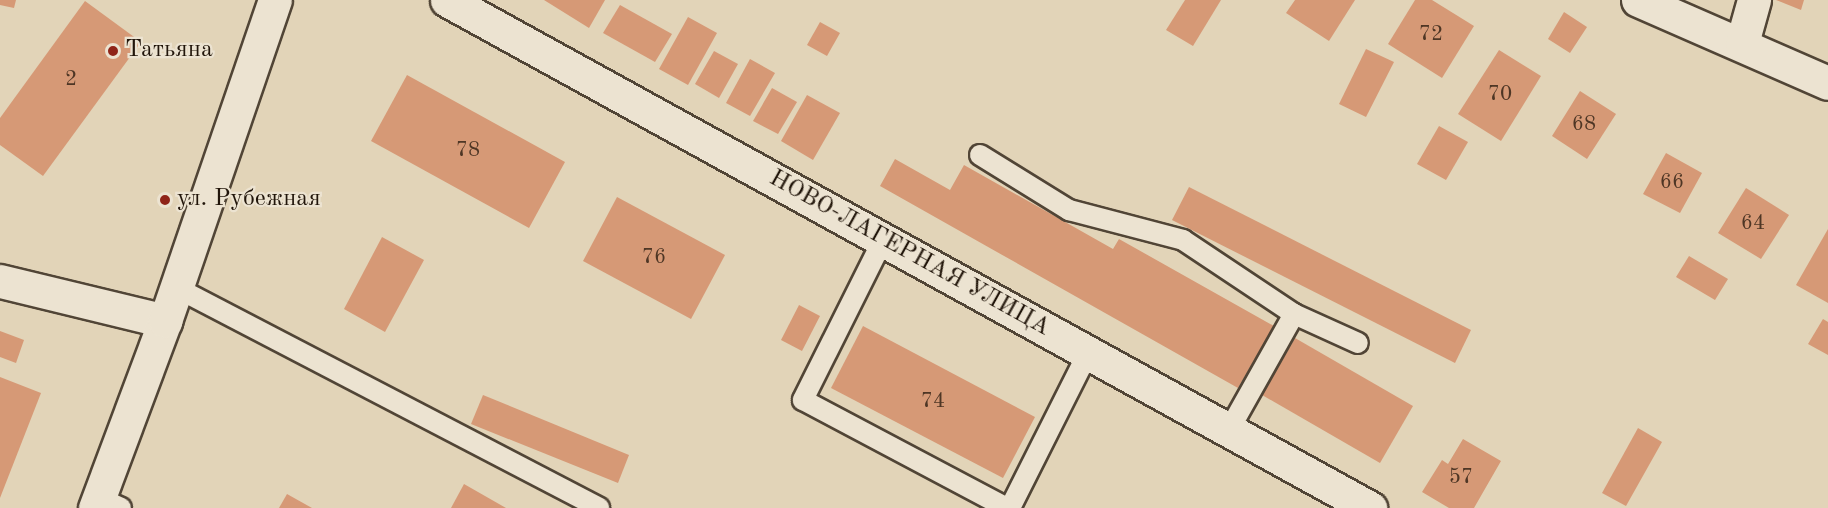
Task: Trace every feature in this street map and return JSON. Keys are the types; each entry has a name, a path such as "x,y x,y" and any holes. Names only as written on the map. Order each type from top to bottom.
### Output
{"street":[{"path":"105,505 165,321 275,0"},
{"name":"НОВО-ЛАГЕРНАЯ УЛИЦА","path":"447,0 1370,508"},
{"path":"1638,0 1742,43 1828,83"},
{"path":"1742,43 1754,0"},
{"path":"0,280 165,321"}],"lane":[{"path":"980,155 1070,210 1183,240 1294,314 1358,343"},
{"path":"883,240 803,400 1009,508 1088,353"},
{"path":"177,288 599,508"},
{"path":"1229,430 1294,314"}],"building":[{"path":"0,0 16,0 14,8 0,5"},
{"path":"544,0 605,0 589,28"},
{"path":"1185,0 1221,0 1193,46 1166,30"},
{"path":"1295,0 1355,0 1329,41 1286,13"},
{"path":"1415,0 1432,0 1474,26 1442,78 1388,44"},
{"path":"1776,0 1804,0 1801,10"},
{"path":"85,1 141,42 43,176 0,145 0,118"},
{"path":"620,5 672,34 655,62 603,33"},
{"path":"1564,12 1587,27 1570,53 1548,39"},
{"path":"688,17 717,33 688,85 659,69"},
{"path":"820,22 840,33 827,56 807,45"},
{"path":"1366,49 1394,62 1366,117 1339,104"},
{"path":"1499,50 1541,76 1501,141 1458,114"},
{"path":"714,51 738,64 719,98 695,84"},
{"path":"750,59 775,73 750,116 726,103"},
{"path":"407,75 565,162 529,228 371,141"},
{"path":"772,88 797,102 778,134 753,121"},
{"path":"1580,91 1616,114 1587,159 1552,136"},
{"path":"807,95 840,113 813,160 781,141"},
{"path":"1439,126 1468,142 1446,180 1417,164"},
{"path":"1666,153 1702,173 1680,213 1643,194"},
{"path":"895,159 950,190 964,165 1113,249 1119,239 1274,326 1238,388 880,186"},
{"path":"1189,187 1471,330 1455,363 1172,220"},
{"path":"1746,188 1789,215 1761,259 1718,233"},
{"path":"617,197 725,255 691,319 583,261"},
{"path":"1828,229 1828,303 1796,285"},
{"path":"382,237 424,260 385,332 344,309"},
{"path":"1689,256 1728,279 1715,300 1676,277"},
{"path":"799,305 820,316 802,351 781,340"},
{"path":"1823,319 1828,322 1828,355 1808,344"},
{"path":"863,326 1035,417 1003,478 831,388"},
{"path":"0,331 24,340 16,363 0,357"},
{"path":"1295,338 1413,406 1380,463 1262,395"},
{"path":"0,377 41,393 0,498"},
{"path":"483,395 629,455 618,483 471,424"},
{"path":"1638,428 1662,442 1626,506 1602,493"},
{"path":"1463,439 1501,461 1474,508 1449,508 1422,492 1442,460 1448,464"},
{"path":"464,484 506,508 451,508"},
{"path":"287,494 312,508 279,508"}],"place":[{"name":"Татьяна","path":"113,51"},
{"name":"ул. Рубежная","path":"165,200"}]}
